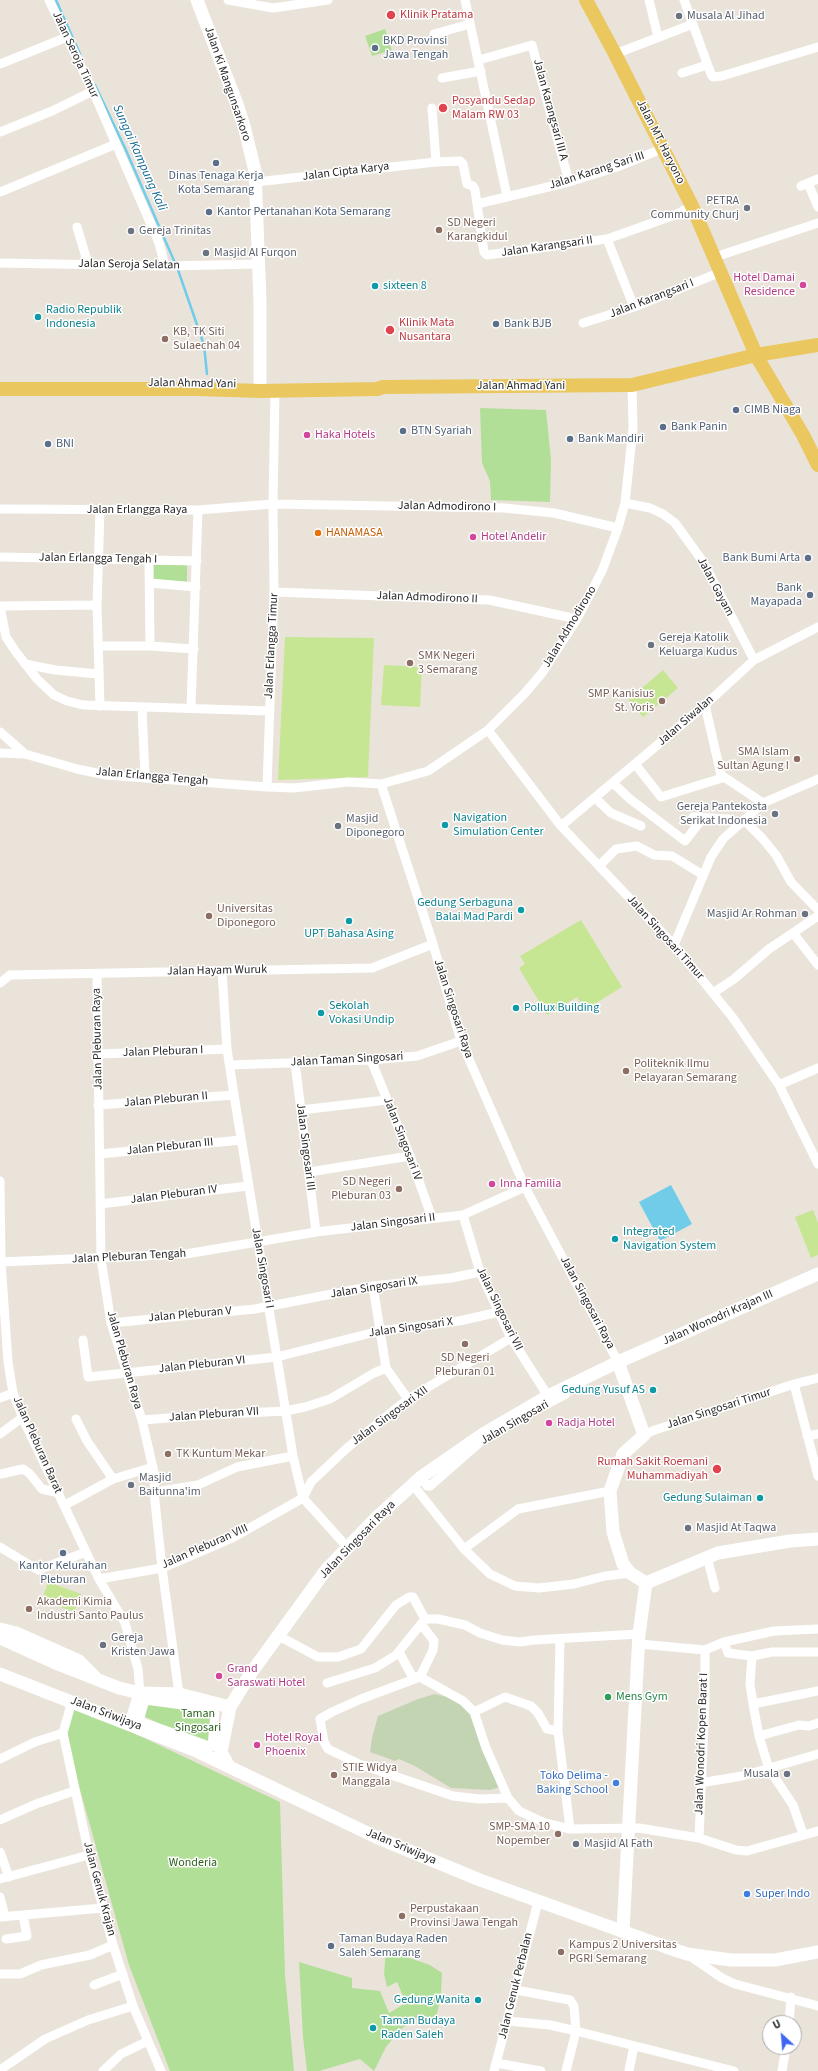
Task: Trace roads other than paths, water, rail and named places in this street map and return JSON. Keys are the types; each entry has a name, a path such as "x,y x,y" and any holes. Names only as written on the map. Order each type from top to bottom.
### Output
{"main road":[{"name":"Jalan Ki Mangunsarkoro","path":"197,0 218,51 244,126 256,182 260,388"},
{"name":"Jalan MT. Haryono","path":"586,0 664,148 692,206 756,355 803,435 818,465"},
{"name":"Jalan Ahmad Yani","path":"0,388 376,389 382,387 634,385 756,355 818,345"},
{"name":"Jalan Ahmad Yani","path":"0,382 82,381 260,388"},
{"name":"Jalan Wonodri Krajan III","path":"617,1363 818,1274"},
{"name":"Jalan Singosari Raya","path":"217,1755 230,1707 277,1635 326,1570 376,1518 417,1481 483,1434 548,1396 617,1363"},
{"path":"617,1363 644,1435 623,1454 610,1491 613,1532 620,1559 630,1573 646,1583"},
{"path":"646,1583 707,1557 762,1545 818,1539"},
{"path":"623,1930 639,1639 646,1583"},
{"path":"0,1630 16,1633 79,1661 100,1681"},
{"path":"0,1638 100,1681 140,1693 179,1694 230,1707"},
{"name":"Jalan Sriwijaya","path":"0,1674 217,1755 228,1765 378,1838 538,1902 623,1930 687,1954 731,1960 775,1960 818,1952"},
{"path":"131,1724 140,1693"}],"street":[{"name":"Jalan Seroja Timur","path":"50,0 93,91 159,243 167,266"},
{"path":"228,0 274,8 328,0"},
{"path":"465,0 507,196"},
{"path":"649,0 658,37"},
{"path":"684,0 707,65 713,77 722,76 818,47"},
{"path":"434,34 470,24"},
{"path":"615,54 693,24"},
{"path":"0,64 67,37"},
{"name":"Jalan Karangsari III A","path":"479,60 532,45 569,182"},
{"path":"682,72 707,65"},
{"path":"442,78 481,71"},
{"path":"0,132 52,111 93,91"},
{"path":"432,108 436,162"},
{"path":"0,192 116,144"},
{"name":"Jalan Karang Sari III","path":"477,204 569,182 617,167 664,148"},
{"name":"Jalan Cipta Karya","path":"256,182 436,162 462,162 467,184 474,188 477,204"},
{"path":"818,179 805,184 818,207"},
{"name":"Jalan Karangsari II","path":"477,204 484,252 487,255 607,239 675,215 692,206"},
{"path":"715,257 818,223"},
{"path":"77,227 88,264"},
{"name":"Jalan Karangsari II","path":"607,239 634,307"},
{"name":"Jalan Seroja Selatan","path":"0,263 167,266 258,264"},
{"name":"Jalan Karangsari I","path":"583,323 634,307 721,272"},
{"name":"Jalan Admodirono","path":"381,784 428,771 488,730 525,693 542,673 577,620 602,571 618,528 625,503 633,428 634,385"},
{"name":"Jalan Erlangga Timur","path":"267,787 274,592 273,504 275,388"},
{"name":"Jalan Gayam","path":"625,503 650,508 663,514 675,523 704,563 754,660"},
{"name":"Jalan Erlangga Raya","path":"0,510 198,510 273,504"},
{"name":"Jalan Admodirono I","path":"273,504 504,508 554,513 618,528"},
{"path":"100,510 97,605 100,706"},
{"path":"191,707 198,510"},
{"name":"Jalan Erlangga Tengah I","path":"0,557 197,561"},
{"path":"149,560 150,646"},
{"path":"150,583 196,587"},
{"name":"Jalan Admodirono II","path":"274,592 489,600 577,620"},
{"path":"97,605 0,606 6,637 37,679 54,695 83,705 142,708 191,707 269,711"},
{"name":"Jalan Siwalan","path":"561,826 705,705 754,660 818,627"},
{"path":"99,646 150,646 194,649"},
{"path":"25,664 55,670 98,674"},
{"path":"705,705 722,778 763,803"},
{"path":"142,708 145,777"},
{"name":"Jalan Singosari Timur","path":"488,730 561,826 674,945 713,993 779,1085 818,1164"},
{"name":"Jalan Erlangga Tengah","path":"0,732 24,754 77,769 106,775 267,787"},
{"path":"0,752 24,754"},
{"path":"635,764 661,797 722,778"},
{"path":"674,945 714,850 763,803 818,779"},
{"path":"267,787 309,787 348,782 381,784"},
{"path":"613,783 685,841 703,818"},
{"name":"Jalan Singosari Raya","path":"381,784 433,944 461,1040 525,1187 617,1363"},
{"path":"595,798 611,813 641,826"},
{"path":"693,817 728,819 743,822 762,838 776,855 791,882 818,910"},
{"path":"599,866 616,849 637,846 654,854 672,856 703,875"},
{"path":"713,993 734,979 769,949 794,934 800,927 818,916"},
{"path":"794,934 818,965"},
{"name":"Jalan Hayam Wuruk","path":"0,983 10,975 372,968 433,944"},
{"name":"Jalan Singosari I","path":"222,971 227,1049 257,1243 278,1357 293,1456 304,1498 348,1548"},
{"name":"Jalan Pleburan Raya","path":"97,974 101,1259 111,1323 142,1420 153,1467 156,1484 154,1492 162,1568 179,1694"},
{"name":"Jalan Taman Singosari","path":"230,1065 371,1060 416,1056 461,1040"},
{"name":"Jalan Pleburan I","path":"99,1054 227,1049"},
{"name":"Jalan Singosari IV","path":"371,1060 410,1156 432,1218"},
{"name":"Jalan Singosari III","path":"295,1062 316,1232"},
{"path":"779,1085 818,1068"},
{"name":"Jalan Pleburan II","path":"98,1105 234,1095"},
{"path":"301,1110 387,1100"},
{"name":"Jalan Pleburan III","path":"100,1154 241,1140"},
{"path":"309,1172 410,1156"},
{"name":"Jalan Pleburan Barat","path":"0,1181 4,1362 13,1393 23,1417 86,1552 99,1579 126,1622 138,1669 140,1693"},
{"name":"Jalan Pleburan IV","path":"100,1204 248,1186"},
{"name":"Jalan Singosari II","path":"257,1243 316,1232 463,1215 525,1187"},
{"name":"Jalan Singosari VII","path":"463,1215 480,1272 511,1338 548,1396"},
{"name":"Jalan Pleburan Tengah","path":"1,1262 101,1259 186,1254 257,1243"},
{"name":"Jalan Singosari IX","path":"269,1307 373,1286 451,1278 480,1272"},
{"path":"373,1286 386,1368 408,1399"},
{"name":"Jalan Pleburan V","path":"111,1323 269,1307"},
{"name":"Jalan Singosari X","path":"278,1357 379,1331 459,1321 499,1312"},
{"name":"Jalan Singosari XII","path":"304,1498 311,1482 347,1448 408,1399 511,1338"},
{"name":"Jalan Pleburan VI","path":"83,1340 88,1377 278,1357"},
{"name":"Jalan Singosari","path":"417,1481 430,1486 482,1441 616,1368 617,1363"},
{"name":"Jalan Pleburan VII","path":"142,1420 286,1411 317,1404 330,1399 374,1373 386,1368"},
{"name":"Jalan Singosari Timur","path":"644,1435 652,1431 794,1384 818,1378"},
{"path":"794,1384 818,1476"},
{"path":"0,1398 13,1393"},
{"path":"0,1434 23,1417"},
{"path":"76,1419 87,1441 113,1479"},
{"path":"807,1436 818,1434"},
{"path":"154,1492 198,1485 237,1467 293,1456"},
{"path":"65,1505 113,1479 153,1467"},
{"path":"1,1474 23,1469 29,1473 42,1489 59,1493"},
{"path":"417,1481 464,1550 490,1574 514,1586 525,1588 574,1584 605,1576 630,1573"},
{"path":"464,1550 518,1509 610,1491"},
{"name":"Jalan Pleburan VIII","path":"99,1579 162,1568 232,1538 304,1498"},
{"path":"0,1546 38,1570 86,1552"},
{"path":"707,1557 715,1588"},
{"path":"277,1635 318,1657 338,1657 361,1649 396,1605 409,1597 413,1597 423,1621 434,1641 433,1650 420,1678 361,1699 320,1719 324,1742 328,1749 359,1764 453,1796 478,1799 508,1798"},
{"path":"327,1683 375,1668 399,1652 423,1621 438,1619 465,1625 502,1640 520,1642 560,1639 639,1639 705,1650 724,1642 774,1631 818,1629"},
{"path":"560,1639 558,1731 570,1829"},
{"path":"724,1642 728,1653 752,1656 772,1652 818,1652"},
{"name":"Jalan Wonodri Kopen Barat I","path":"699,1838 700,1782 705,1700 705,1650"},
{"path":"399,1652 412,1676 420,1678 463,1701 474,1712 486,1748 508,1798 519,1811 545,1823 570,1829 629,1828 699,1838 736,1850 747,1851 818,1831"},
{"path":"752,1656 750,1684 759,1736 770,1769 793,1805 803,1834"},
{"path":"753,1704 818,1690"},
{"path":"474,1712 505,1697 530,1706 538,1712 547,1729 558,1731"},
{"path":"144,1700 198,1707 215,1713 212,1747 139,1721 144,1700"},
{"name":"Jalan Genuk Krajan","path":"72,1702 63,1733 74,1791 89,1855 113,1945 133,2006 161,2071"},
{"path":"759,1736 799,1725 809,1726 818,1723"},
{"path":"0,1759 35,1742 63,1733"},
{"path":"700,1782 770,1769 818,1754"},
{"path":"0,1820 36,1804 74,1791"},
{"path":"0,1852 4,1878 89,1855"},
{"path":"0,1897 2,1917 103,1908"},
{"name":"Jalan Genuk Perbalan","path":"495,2067 538,1902"},
{"path":"6,1939 27,1936 23,1915"},
{"path":"0,1974 20,1974 41,1965 90,1955 113,1945"},
{"path":"687,1954 722,1978 735,1984 818,2006"},
{"path":"94,1985 123,1974"},
{"path":"516,1990 570,2000 574,2006 576,2030 566,2071"},
{"path":"790,2015 791,1998"},
{"path":"0,2070 46,2039 88,2020 133,2006"},
{"path":"508,2021 550,2024 734,2071"},
{"path":"103,2071 121,2054 148,2041"},
{"path":"629,2071 634,2046"},
{"path":"782,2071 785,2055"},
{"path":"495,2067 541,2071"}],"water":[{"path":"671,1185 692,1224 660,1241 639,1202"}],"waterway":[{"name":"Sungai Kampung Kali","path":"56,0 80,54"},
{"name":"Sungai Kampung Kali","path":"95,85 125,148 175,263"},
{"name":"Sungai Kampung Kali","path":"177,267 204,345 207,374"}],"place":[{"name":"Klinik Pratama","path":"391,15"},
{"name":"Musala Al Jihad","path":"679,16"},
{"name":"BKD Provinsi Jawa Tengah","path":"375,48"},
{"name":"Posyandu Sedap Malam RW 03","path":"443,108"},
{"name":"Dinas Tenaga Kerja Kota Semarang","path":"216,163"},
{"name":"PETRA Community Churj","path":"747,208"},
{"name":"Kantor Pertanahan Kota Semarang","path":"209,212"},
{"name":"SD Negeri Karangkidul","path":"439,230"},
{"name":"Gereja Trinitas","path":"131,231"},
{"name":"Masjid Al Furqon","path":"206,253"},
{"name":"Hotel Damai Residence","path":"803,285"},
{"name":"sixteen 8","path":"375,286"},
{"name":"Radio Republik Indonesia","path":"38,317"},
{"name":"Bank BJB","path":"496,324"},
{"name":"Klinik Mata Nusantara","path":"390,330"},
{"name":"KB, TK Siti Sulaechah 04","path":"165,339"},
{"name":"CIMB Niaga","path":"736,410"},
{"name":"Bank Panin","path":"663,427"},
{"name":"BTN Syariah","path":"403,431"},
{"name":"Haka Hotels","path":"307,435"},
{"name":"Bank Mandiri","path":"570,439"},
{"name":"BNI","path":"48,444"},
{"name":"HANAMASA","path":"318,533"},
{"name":"Hotel Andelir","path":"473,537"},
{"name":"Bank Bumi Arta","path":"808,558"},
{"name":"Bank Mayapada","path":"810,595"},
{"name":"Gereja Katolik Keluarga Kudus","path":"651,645"},
{"name":"SMK Negeri 3 Semarang","path":"410,663"},
{"name":"SMP Kanisius St. Yoris","path":"662,701"},
{"name":"SMA Islam Sultan Agung I","path":"797,759"},
{"name":"Gereja Pantekosta Serikat Indonesia","path":"775,814"},
{"name":"Navigation Simulation Center","path":"445,825"},
{"name":"Masjid Diponegoro","path":"338,826"},
{"name":"Gedung Serbaguna Balai Mad Pardi","path":"521,910"},
{"name":"Masjid Ar Rohman","path":"805,914"},
{"name":"Universitas Diponegoro","path":"209,916"},
{"name":"UPT Bahasa Asing","path":"349,921"},
{"name":"Pollux Building","path":"516,1008"},
{"name":"Sekolah Vokasi Undip","path":"321,1013"},
{"name":"Politeknik Ilmu Pelayaran Semarang","path":"626,1071"},
{"name":"Inna Familia","path":"492,1184"},
{"name":"SD Negeri Pleburan 03","path":"399,1189"},
{"name":"Integrated Navigation System","path":"615,1239"},
{"name":"SD Negeri Pleburan 01","path":"465,1344"},
{"name":"Gedung Yusuf AS","path":"653,1390"},
{"name":"Radja Hotel","path":"549,1423"},
{"name":"TK Kuntum Mekar","path":"168,1454"},
{"name":"Rumah Sakit Roemani Muhammadiyah","path":"717,1469"},
{"name":"Masjid Baitunna'im","path":"131,1485"},
{"name":"Gedung Sulaiman","path":"760,1498"},
{"name":"Masjid At Taqwa","path":"688,1528"},
{"name":"Kantor Kelurahan Pleburan","path":"63,1553"},
{"name":"Akademi Kimia Industri Santo Paulus","path":"29,1609"},
{"name":"Gereja Kristen Jawa","path":"103,1645"},
{"name":"Grand Saraswati Hotel","path":"219,1676"},
{"name":"Mens Gym","path":"608,1697"},
{"name":"Hotel Royal Phoenix","path":"257,1745"},
{"name":"Musala","path":"787,1774"},
{"name":"STIE Widya Manggala","path":"334,1775"},
{"name":"Toko Delima - Baking School","path":"616,1783"},
{"name":"SMP-SMA 10 Nopember","path":"558,1834"},
{"name":"Masjid Al Fath","path":"576,1844"},
{"name":"Super Indo","path":"747,1894"},
{"name":"Perpustakaan Provinsi Jawa Tengah","path":"402,1916"},
{"name":"Taman Budaya Raden Saleh Semarang","path":"331,1946"},
{"name":"Kampus 2 Universitas PGRI Semarang","path":"561,1952"},
{"name":"Gedung Wanita","path":"478,2000"},
{"name":"Taman Budaya Raden Saleh","path":"373,2028"}],"park label":[{"name":"Taman Singosari","path":"198,1721"},
{"name":"Wonderia","path":"193,1863"}]}
